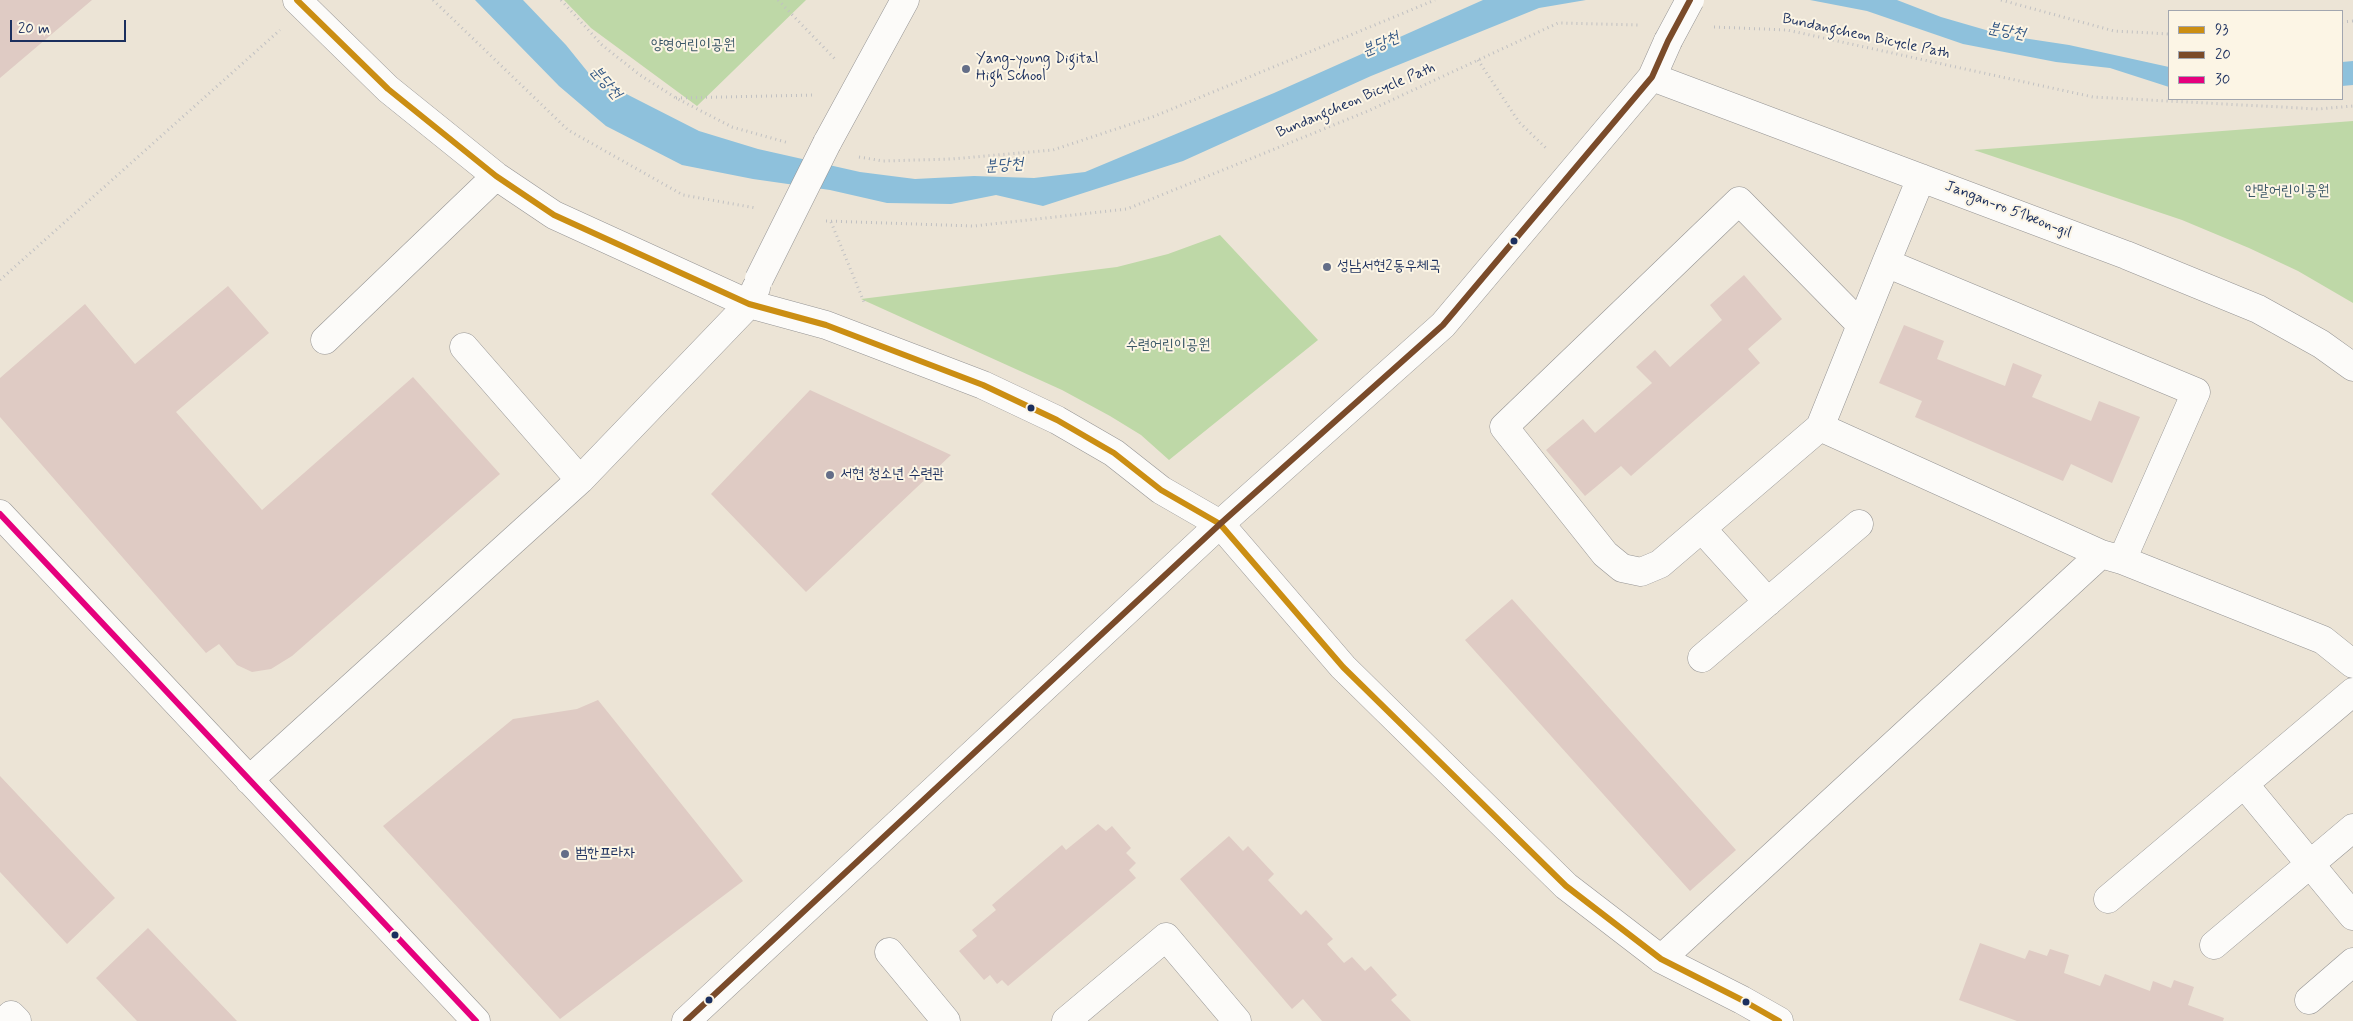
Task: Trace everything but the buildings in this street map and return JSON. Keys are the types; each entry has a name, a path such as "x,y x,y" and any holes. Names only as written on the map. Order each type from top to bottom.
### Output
{"street":[{"path":"249,780 580,480 749,304 759,279 827,144 905,0"},
{"path":"686,1021 1220,524 1443,325 1652,77 1658,33 1690,0"},
{"path":"300,5 388,90 496,176 554,216 749,304 826,325 983,385 1057,420 1114,453 1161,490 1220,524 1343,667 1566,886 1661,959 1780,1021"},
{"name":"Jangan-ro 51beon-gil","path":"1652,77 2126,255 2258,309 2321,344 2353,367"},
{"path":"325,340 496,176"},
{"path":"1862,325 1739,201 1504,427 1606,554 1622,568 1641,572 1660,564 1820,427 1862,325 1921,178"},
{"path":"1661,959 2111,557 2196,392 1886,263"},
{"path":"464,347 580,480"},
{"path":"1820,427 2111,557 2323,640 2353,664"},
{"path":"0,514 476,1021"},
{"path":"1702,658 1860,524"},
{"path":"1702,528 1768,602"},
{"path":"2108,900 2353,692"},
{"path":"2244,784 2353,916"},
{"path":"2214,945 2353,828"},
{"path":"1066,1021 1166,937 1222,1016"},
{"path":"889,952 946,1021"},
{"path":"2309,1000 2353,962"},
{"path":"5,1021 11,1015 17,1021"}],"path":[{"path":"433,0 568,130 683,195 757,208"},
{"path":"561,0 602,45 640,75 676,98 732,127 796,145"},
{"path":"778,0 856,89"},
{"path":"853,156 882,161 952,159 1053,150 1155,116 1435,0"},
{"path":"2001,0 2114,31 2168,34"},
{"path":"0,280 300,5"},
{"name":"Bundangcheon Bicycle Path","path":"822,220 831,222 974,226 1127,209 1368,111 1558,23 1658,33"},
{"name":"Bundangcheon Bicycle Path","path":"1707,27 1787,30 2093,97 2318,109 2353,106"},
{"path":"1478,60 1519,122 1570,172"},
{"path":"676,98 856,89"},
{"path":"831,222 882,345"}],"green space":[{"name":"양영어린이공원","path":"564,0 806,0 697,106 591,28"},
{"name":"안말어린이공원","path":"2353,121 2353,303 2298,271 2182,220 1974,150"},
{"name":"수련어린이공원","path":"1220,235 1318,340 1169,460 1141,435 1062,390 861,299 1117,267 1168,254"}],"water":[{"path":"475,0 523,0 566,45 591,76 699,131 758,149 860,172 915,179 974,176 1034,178 1085,172 1274,93 1483,0 1586,0 1539,8 1371,76 1183,161 1043,206 996,195 951,204 887,203 830,190 753,179 682,165 606,126 559,86"},
{"path":"1810,0 1897,0 1941,17 2003,35 2069,45 2168,67 2168,87 2110,68 2056,62 1963,44 1867,11"},
{"path":"2353,61 2353,85 2343,86 2343,62"}],"transit line":[{"name":"93","path":"297,0 388,89 496,176 554,215 749,304 826,325 983,385 1057,420 1114,453 1161,490 1220,524 1343,667 1566,886 1661,959 1779,1021"},
{"name":"20","path":"686,1021 1220,524 1443,325 1652,77 1668,41 1690,0"},
{"name":"30","path":"0,514 476,1021"}],"place":[{"name":"Yang-young Digital High School","path":"966,69"},
{"name":"성남서현2동우체국","path":"1327,267"},
{"name":"서현 청소년 수련관","path":"830,475"},
{"name":"범한프라자","path":"565,854"}],"water label":[{"name":"분당천","path":"2006,32"},
{"name":"분당천","path":"1381,45"},
{"name":"분당천","path":"605,83"},
{"name":"분당천","path":"1004,166"}]}
